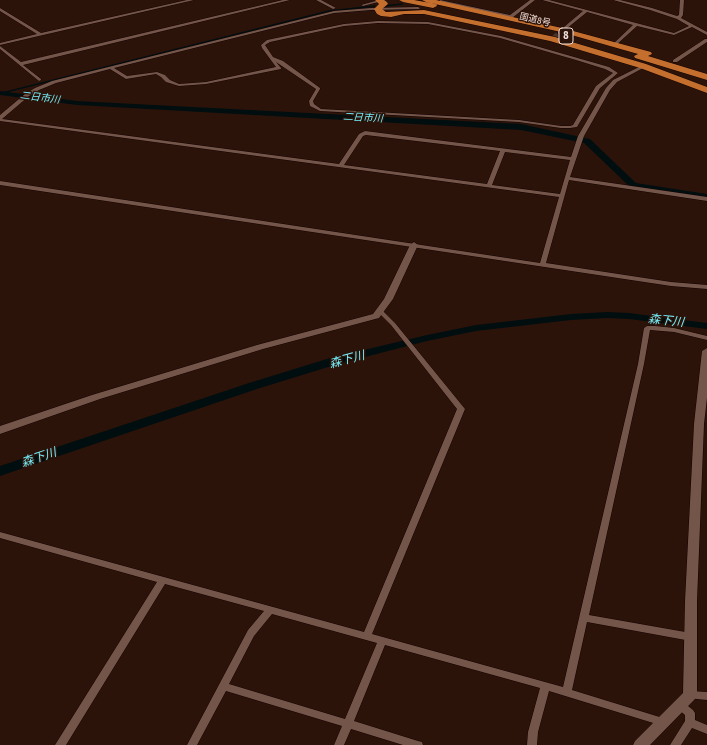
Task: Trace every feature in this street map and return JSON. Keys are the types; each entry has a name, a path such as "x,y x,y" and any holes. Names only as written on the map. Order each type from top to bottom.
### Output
{"highway":[{"path":"393,0 536,31"},
{"name":"国道8号","path":"403,0 463,7 536,31 620,53 707,79"},
{"path":"430,0 510,17 561,32 675,61 707,72"},
{"path":"463,7 380,4 381,13 387,15 404,12 424,12 553,38 643,66 707,90"},
{"name":"国道8号","path":"416,5 488,16 631,54 707,79"},
{"path":"620,53 707,85"},
{"path":"631,54 707,72"}],"street":[{"path":"0,45 192,0"},
{"path":"20,64 288,0"},
{"path":"318,0 334,8"},
{"path":"441,1 510,17 532,0"},
{"path":"544,0 674,34 692,26"},
{"path":"615,0 651,9 678,18 707,34"},
{"path":"678,18 681,14 682,0"},
{"path":"363,5 380,4"},
{"path":"0,119 25,96 54,82 291,22 334,12 380,4"},
{"path":"0,9 41,35"},
{"path":"561,32 586,11"},
{"path":"291,22 299,24"},
{"path":"111,68 126,78 157,73 172,83 184,85 206,83 279,68 271,58 264,48 263,45 265,43 303,31 365,22 428,23 523,43 600,66 616,73 598,87 575,126 561,127 519,121 320,110 312,105 311,101 318,89 281,62 271,58"},
{"path":"615,45 636,24"},
{"path":"675,61 707,40"},
{"path":"0,45 39,80"},
{"path":"699,45 707,47"},
{"path":"543,264 567,178 580,139 608,89 615,81 643,66"},
{"path":"0,119 562,196"},
{"path":"341,166 361,135 365,133 573,159"},
{"path":"489,186 503,150"},
{"path":"567,178 707,199"},
{"path":"0,183 671,284 707,287"},
{"path":"0,430 96,397 252,349 376,316 381,312 414,245"},
{"path":"366,637 461,409 393,324 381,312"},
{"path":"567,692 641,364 647,328 674,330 707,338"},
{"path":"675,745 690,722 690,713 685,700 691,637 699,424 707,351"},
{"path":"0,535 567,692 663,722"},
{"path":"60,745 163,580"},
{"path":"192,745 251,633 270,610"},
{"path":"584,618 691,637"},
{"path":"339,745 382,641"},
{"path":"224,686 418,745"},
{"path":"532,745 533,732 545,686"},
{"path":"640,745 685,700 707,696"},
{"path":"690,722 707,730"}],"waterway":[{"path":"385,6 402,4"},
{"path":"2,93 329,11 375,6"},
{"name":"二日市川","path":"0,93 77,103 521,127 587,141 633,185 707,197"},
{"name":"森下川","path":"0,471 253,386 334,361 427,338 476,328 571,317 607,315 629,316 707,326"}],"tunnel":[{"path":"554,37 559,33"}]}
